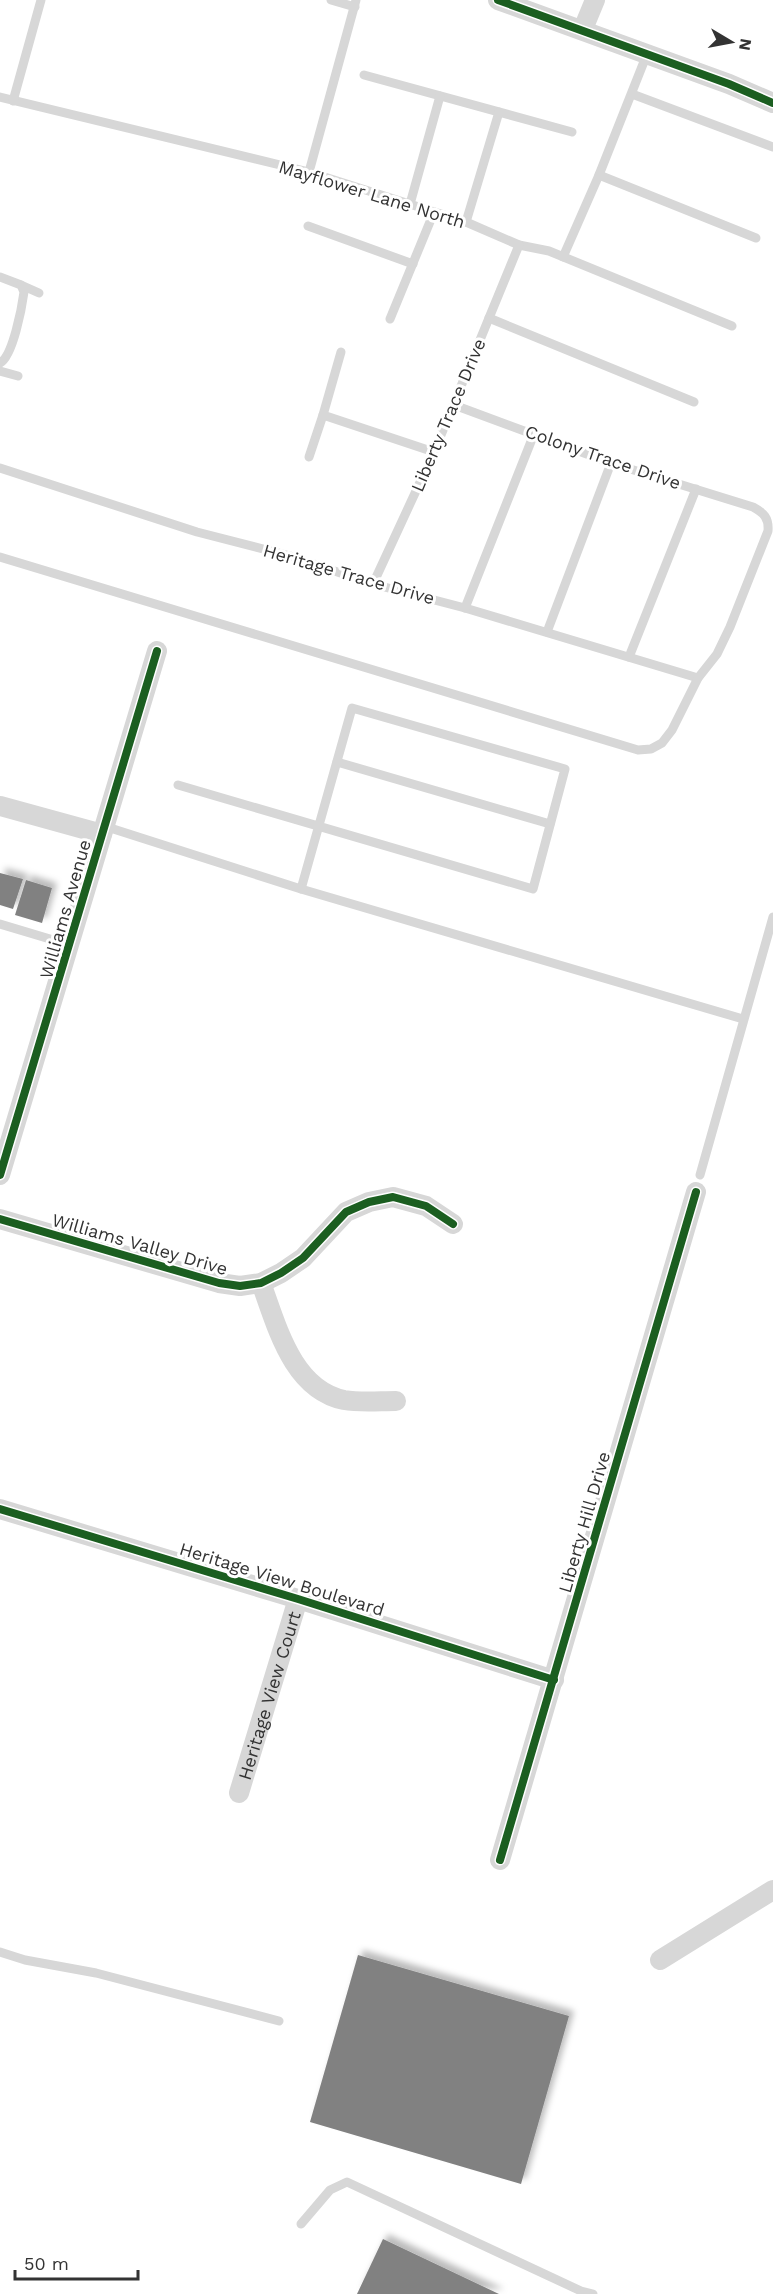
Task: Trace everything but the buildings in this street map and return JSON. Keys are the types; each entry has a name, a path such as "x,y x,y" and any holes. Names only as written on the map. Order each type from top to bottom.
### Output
{"street":[{"path":"498,0 583,29 773,103"},
{"path":"583,29 595,0"},
{"name":"Williams Avenue","path":"0,1175 157,651"},
{"path":"0,806 103,830"},
{"name":"Liberty Hill Drive","path":"500,1860 698,1184"},
{"name":"Williams Valley Drive","path":"0,1220 219,1283 240,1286 261,1283 286,1270 303,1258 346,1212 369,1202 393,1197 426,1206 453,1224"},
{"path":"261,1283 279,1334 296,1368 315,1386 343,1400 396,1401"},
{"name":"Heritage View Boulevard","path":"0,1509 298,1599 554,1680"},
{"name":"Heritage View Court","path":"239,1793 298,1599"},
{"path":"660,1960 773,1890"}],"lane":[{"path":"13,101 41,0"},
{"path":"309,172 355,4 331,0"},
{"path":"563,256 647,54"},
{"path":"364,75 572,132"},
{"path":"632,94 773,147"},
{"path":"410,204 440,96"},
{"name":"Mayflower Lane North","path":"0,98 309,172 466,222 519,245 563,256 732,326"},
{"path":"466,222 499,112"},
{"path":"598,176 756,238"},
{"path":"390,319 434,212"},
{"path":"308,226 413,264"},
{"name":"Liberty Trace Drive","path":"373,584 434,452 519,245"},
{"path":"0,277 39,293"},
{"path":"0,363 4,361 13,339 22,307 24,292 21,285"},
{"path":"489,318 694,402"},
{"path":"309,457 341,352"},
{"path":"0,371 18,376"},
{"name":"Colony Trace Drive","path":"454,405 611,463 753,507 763,513 769,521 768,531 730,627 717,654 698,678"},
{"path":"323,416 434,452"},
{"path":"465,608 534,434"},
{"path":"547,632 611,463"},
{"name":"Heritage Trace Drive","path":"0,468 197,532 290,556 373,584 465,608 698,678"},
{"path":"629,657 696,489"},
{"path":"0,557 638,750 651,749 662,743 672,730 698,678"},
{"path":"178,785 318,828 533,889 565,769 352,708 337,762 318,828 301,889"},
{"path":"337,762 550,825"},
{"path":"103,830 743,1019"},
{"path":"698,1184 773,917"},
{"path":"0,924 70,945"},
{"path":"0,1952 25,1960 96,1973 279,2021"},
{"path":"301,2224 330,2190 347,2182 593,2294"}],"cycle path":[{"path":"498,0 729,84 773,103"},
{"path":"0,1175 157,651"},
{"path":"500,1860 696,1192"},
{"path":"0,1219 219,1283 240,1286 261,1283 281,1273 303,1258 346,1212 369,1202 393,1197 426,1206 453,1224"},
{"path":"0,1509 298,1599 554,1680"}]}
